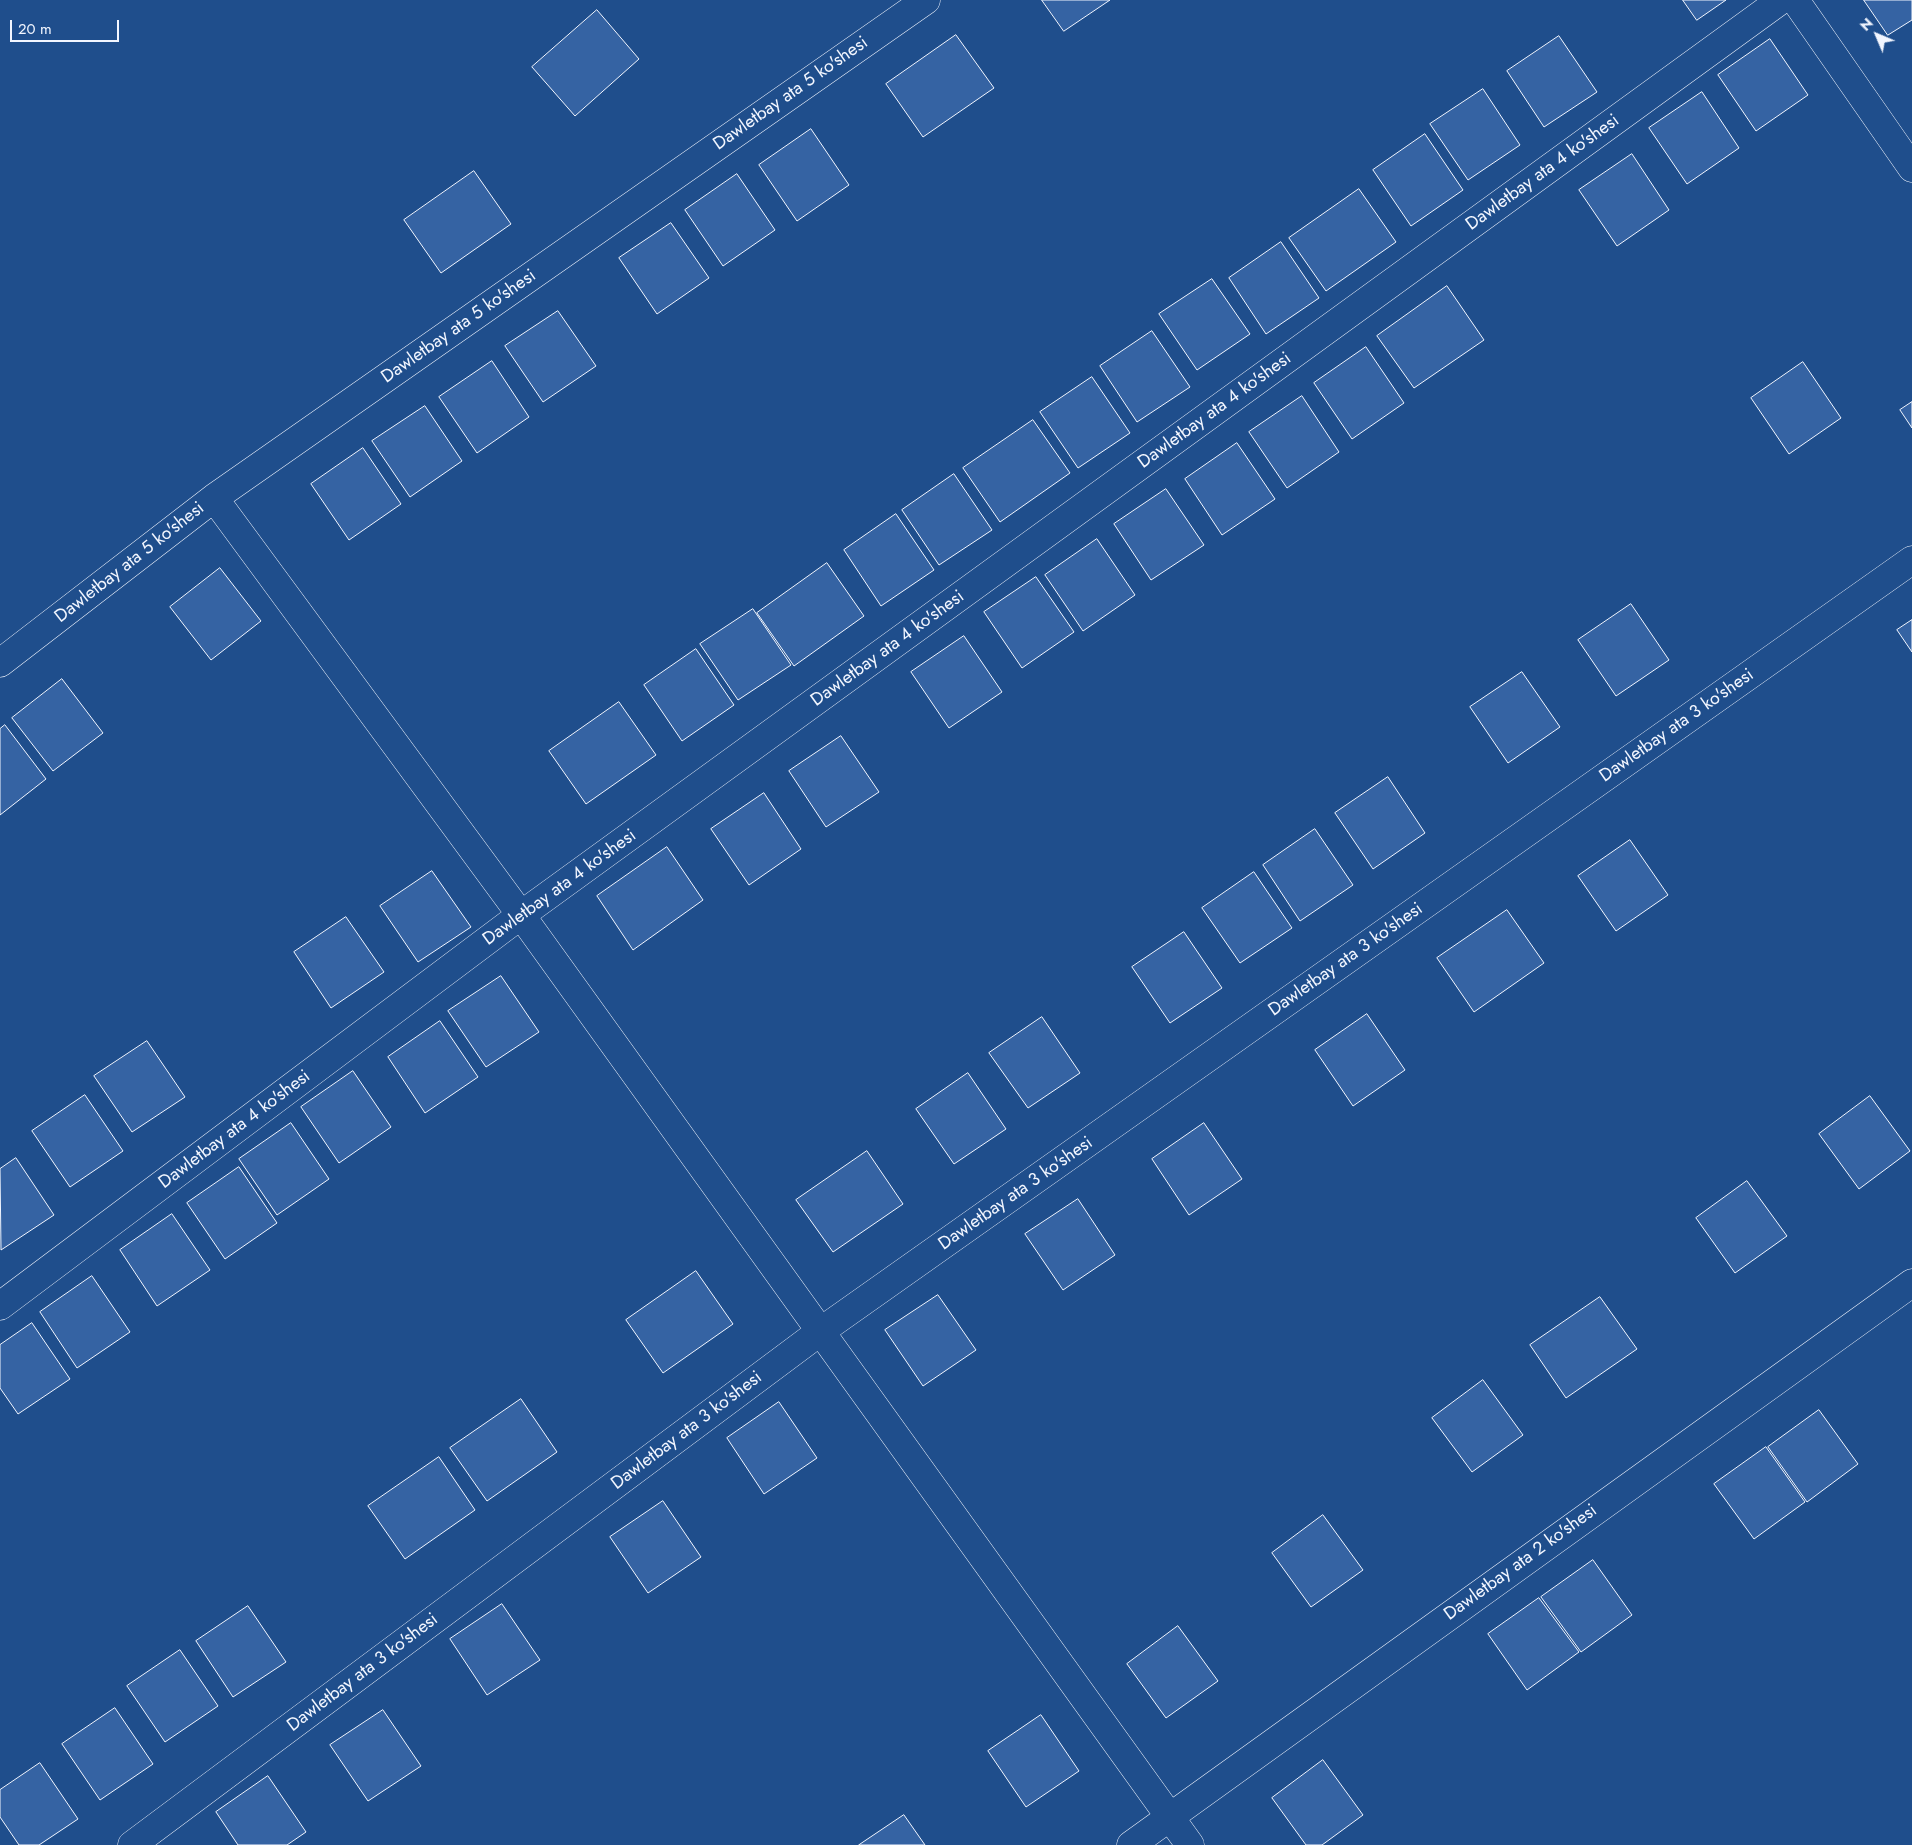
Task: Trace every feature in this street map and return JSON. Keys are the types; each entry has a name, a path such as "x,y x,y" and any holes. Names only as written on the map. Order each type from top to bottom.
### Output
{"street":[{"name":"Dawletbay ata 5 ko'shesi","path":"0,664 214,498 926,0"},
{"name":"Dawletbay ata 4 ko'shesi","path":"0,1306 521,915 1781,0"},
{"path":"1795,0 1912,168"},
{"path":"214,498 521,915 1190,1845"},
{"name":"Dawletbay ata 3 ko'shesi","path":"132,1845 821,1331 1912,560"},
{"name":"Dawletbay ata 2 ko'shesi","path":"1131,1845 1168,1816 1912,1283"}],"building":[{"path":"1042,0 1110,0 1064,31"},
{"path":"1683,0 1726,0 1697,20"},
{"path":"1864,0 1912,0 1912,20 1888,35"},
{"path":"597,10 639,59 575,116 532,67"},
{"path":"956,35 994,88 923,137 886,84"},
{"path":"1559,36 1597,92 1544,127 1507,71"},
{"path":"1770,39 1808,95 1756,131 1718,75"},
{"path":"1483,89 1520,145 1468,180 1430,124"},
{"path":"1702,92 1739,148 1687,184 1649,128"},
{"path":"811,129 849,185 797,221 759,165"},
{"path":"1425,134 1463,190 1411,226 1373,170"},
{"path":"1632,154 1669,210 1617,246 1579,190"},
{"path":"474,171 511,224 441,273 404,220"},
{"path":"737,174 775,230 723,266 685,210"},
{"path":"1359,189 1396,242 1326,291 1289,238"},
{"path":"671,223 709,278 657,314 619,258"},
{"path":"1281,242 1319,298 1266,334 1229,278"},
{"path":"1212,279 1250,334 1197,370 1159,314"},
{"path":"1447,286 1484,340 1414,388 1377,336"},
{"path":"558,311 596,366 543,402 505,346"},
{"path":"1152,331 1190,387 1137,422 1100,366"},
{"path":"1366,347 1404,403 1352,439 1314,383"},
{"path":"492,361 529,417 477,453 439,397"},
{"path":"1803,362 1841,418 1789,454 1751,398"},
{"path":"1092,377 1130,433 1078,468 1040,412"},
{"path":"1302,396 1339,452 1287,488 1249,432"},
{"path":"1912,402 1912,428 1900,410"},
{"path":"425,406 462,461 410,497 372,441"},
{"path":"1033,420 1070,473 1000,522 963,468"},
{"path":"1237,443 1275,499 1222,535 1185,479"},
{"path":"363,448 401,504 349,540 311,484"},
{"path":"954,474 992,530 939,565 902,510"},
{"path":"1166,489 1204,545 1151,580 1114,524"},
{"path":"896,514 934,570 881,606 844,550"},
{"path":"1097,539 1135,595 1083,631 1045,575"},
{"path":"827,563 864,616 794,666 757,613"},
{"path":"220,568 261,621 211,660 170,607"},
{"path":"1036,577 1074,632 1022,668 984,612"},
{"path":"1631,604 1669,660 1616,696 1578,640"},
{"path":"753,609 791,665 738,700 700,644"},
{"path":"1912,620 1912,652 1897,630"},
{"path":"964,636 1002,692 949,728 911,672"},
{"path":"696,649 734,705 682,741 644,685"},
{"path":"1522,672 1560,727 1508,763 1470,707"},
{"path":"62,679 103,733 53,771 12,718"},
{"path":"619,702 656,755 586,804 549,751"},
{"path":"5,725 46,779 0,815 0,729"},
{"path":"841,736 879,792 826,827 789,771"},
{"path":"1388,777 1425,833 1373,869 1335,813"},
{"path":"764,793 801,849 749,885 711,829"},
{"path":"1315,829 1353,885 1300,921 1263,865"},
{"path":"1630,840 1668,895 1616,931 1578,876"},
{"path":"667,847 703,900 633,950 597,896"},
{"path":"432,871 471,927 418,962 380,906"},
{"path":"1254,872 1292,928 1240,963 1202,908"},
{"path":"1507,910 1544,963 1474,1012 1437,958"},
{"path":"346,917 384,972 331,1008 294,952"},
{"path":"1184,932 1222,988 1170,1023 1132,967"},
{"path":"501,976 539,1032 486,1067 448,1011"},
{"path":"1367,1014 1405,1070 1353,1106 1315,1050"},
{"path":"1042,1017 1080,1073 1028,1108 989,1053"},
{"path":"440,1021 478,1077 425,1113 388,1057"},
{"path":"147,1041 185,1097 132,1132 94,1076"},
{"path":"353,1071 391,1127 339,1163 301,1107"},
{"path":"968,1073 1006,1129 954,1164 916,1109"},
{"path":"85,1095 123,1151 70,1187 32,1131"},
{"path":"1870,1096 1910,1151 1859,1189 1819,1134"},
{"path":"291,1123 329,1179 277,1215 239,1159"},
{"path":"1204,1123 1242,1179 1189,1215 1152,1159"},
{"path":"867,1151 903,1204 833,1252 796,1200"},
{"path":"16,1158 54,1215 1,1250 0,1169"},
{"path":"239,1167 277,1223 225,1259 187,1203"},
{"path":"1747,1181 1787,1236 1735,1273 1696,1218"},
{"path":"1078,1199 1115,1255 1063,1290 1025,1234"},
{"path":"172,1214 210,1270 157,1306 120,1250"},
{"path":"696,1271 733,1324 663,1373 626,1320"},
{"path":"92,1276 130,1332 77,1368 40,1312"},
{"path":"938,1295 976,1350 923,1386 885,1330"},
{"path":"1600,1297 1637,1349 1566,1398 1530,1345"},
{"path":"32,1323 70,1379 18,1414 0,1388 0,1345"},
{"path":"1483,1380 1523,1435 1472,1472 1432,1418"},
{"path":"521,1399 557,1452 487,1501 450,1448"},
{"path":"779,1402 817,1458 764,1494 727,1438"},
{"path":"1819,1410 1858,1464 1807,1502 1768,1447"},
{"path":"1766,1447 1805,1502 1754,1539 1714,1484"},
{"path":"439,1457 475,1510 405,1559 368,1506"},
{"path":"663,1501 701,1557 648,1593 610,1537"},
{"path":"1323,1515 1363,1570 1311,1607 1272,1553"},
{"path":"1593,1560 1632,1615 1581,1652 1541,1597"},
{"path":"1539,1598 1579,1652 1527,1690 1488,1634"},
{"path":"502,1604 540,1660 487,1695 450,1639"},
{"path":"248,1606 286,1662 233,1697 196,1641"},
{"path":"1178,1626 1218,1681 1166,1718 1127,1664"},
{"path":"180,1650 218,1706 165,1742 127,1686"},
{"path":"115,1708 153,1764 100,1800 62,1744"},
{"path":"383,1710 421,1766 368,1801 330,1745"},
{"path":"1041,1715 1079,1771 1026,1807 988,1751"},
{"path":"1323,1760 1363,1815 1322,1845 1306,1845 1272,1798"},
{"path":"40,1763 78,1819 39,1845 19,1845 0,1817 0,1790"},
{"path":"268,1776 306,1832 287,1845 238,1845 216,1812"},
{"path":"904,1815 925,1845 859,1845"}]}
